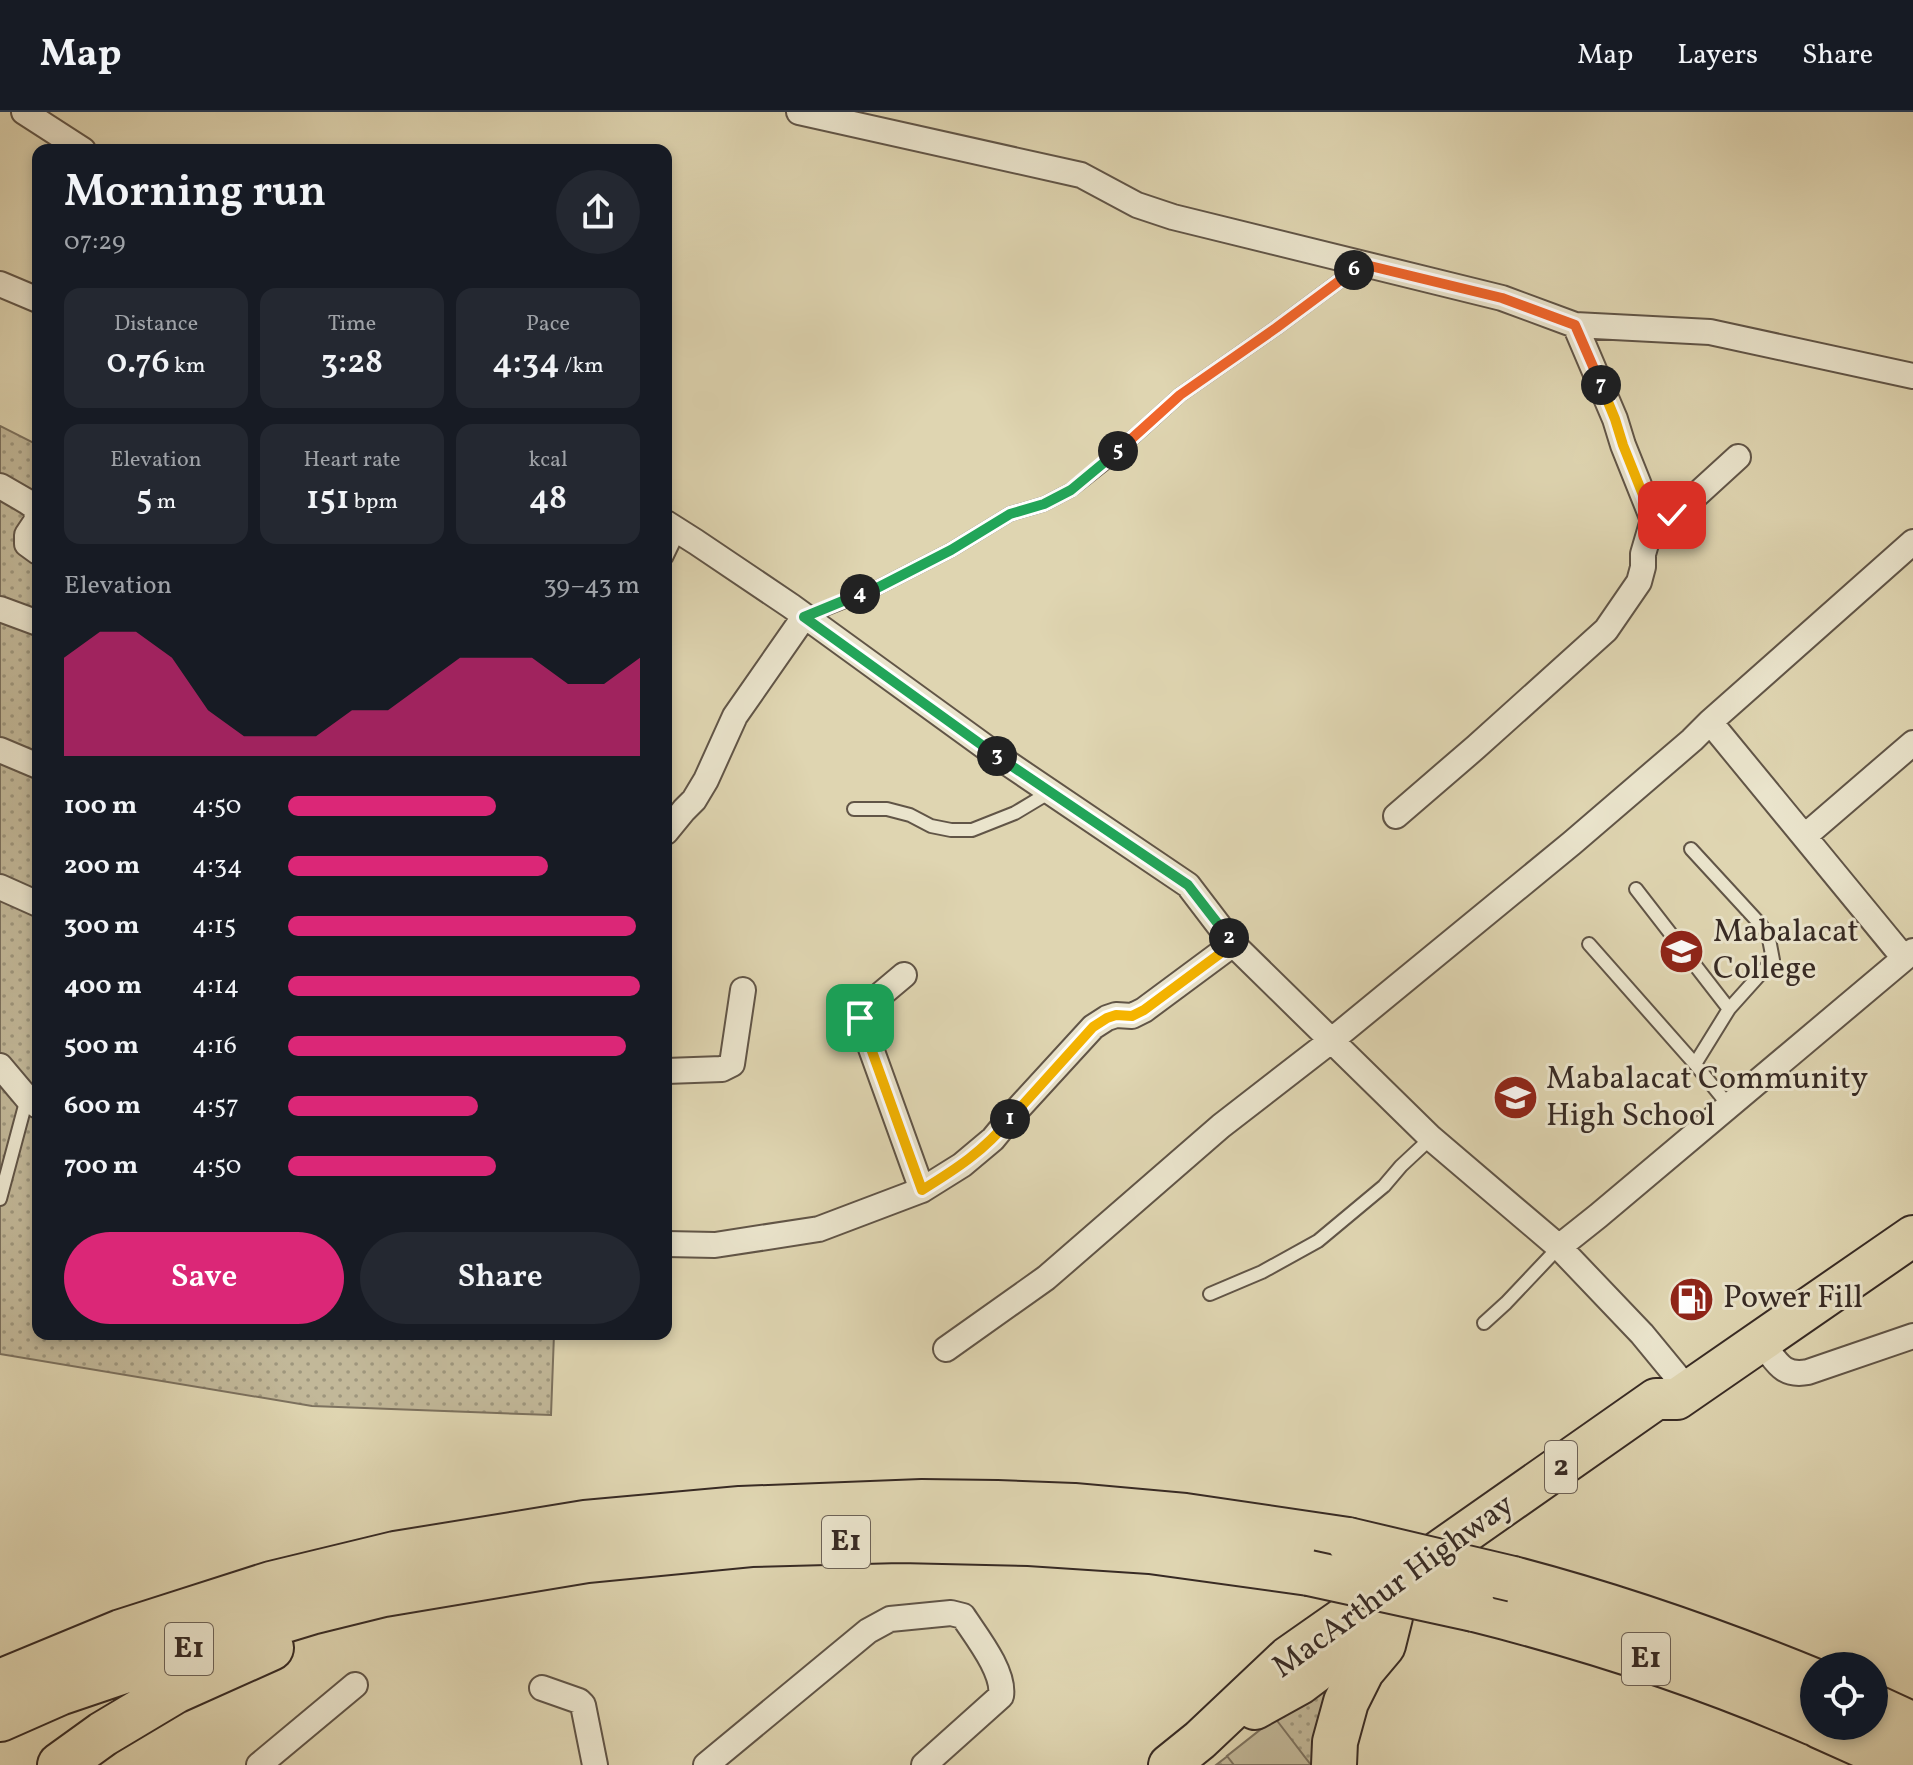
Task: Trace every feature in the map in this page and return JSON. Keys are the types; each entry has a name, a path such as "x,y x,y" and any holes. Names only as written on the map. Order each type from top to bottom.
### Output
{"highway":[{"name":"MacArthur Highway","path":"1169,1765 1288,1657 1656,1399 1683,1395 1913,1236"},
{"name":"MacArthur Highway","path":"1200,1740 1300,1684 1669,1420 1683,1395"},
{"name":"E1","path":"0,1682 121,1632 271,1584 395,1554 585,1523 740,1509 922,1502 1074,1506 1185,1516 1348,1540 1513,1579 1623,1610 1800,1675"},
{"name":"E1","path":"0,1719 59,1693 183,1651 311,1612 384,1594 587,1560 751,1544 900,1540 1029,1543 1150,1551 1309,1573 1474,1609 1549,1629 1697,1676 1800,1717"},
{"path":"60,1765 103,1734 175,1691 322,1627 384,1594"},
{"path":"1334,1765 1335,1742 1346,1702 1362,1670 1383,1645 1390,1617"},
{"path":"1888,1713 1913,1725"},
{"path":"1851,1740 1907,1765"}],"street":[{"path":"24,112 74,144"},
{"path":"799,112 1081,175 1137,205 1161,213 1502,298 1575,325 1710,332 1913,376"},
{"path":"0,284 32,297"},
{"path":"1396,816 1606,630 1639,582 1653,520 1575,325"},
{"path":"1653,520 1681,509 1738,457"},
{"path":"0,486 32,505"},
{"path":"673,527 791,606 1006,762 1188,885 1233,944 1431,1138 1559,1247 1678,1376 1683,1395"},
{"path":"32,528 27,535 27,544 32,548"},
{"path":"946,1349 1046,1278 1221,1126 1332,1040 1572,843 1913,542"},
{"path":"0,609 32,621"},
{"path":"672,825 694,800 735,716 804,617"},
{"path":"1559,1247 1908,955 1710,722"},
{"path":"1805,836 1913,743"},
{"path":"0,750 32,763"},
{"path":"0,887 32,901"},
{"path":"672,1244 715,1245 819,1229 922,1190 962,1165 993,1139 1093,1027 1116,1015 1132,1016 1144,1010 1233,944"},
{"path":"904,975 860,1012 860,1018 922,1190"},
{"path":"672,1071 722,1069 732,1064 743,990"},
{"path":"0,1066 32,1102"},
{"path":"1761,1342 1784,1371 1795,1374 1913,1336"},
{"path":"706,1765 868,1631 890,1619 951,1613 963,1616 985,1649 1002,1688 1001,1696 924,1765"},
{"path":"259,1765 355,1685"},
{"path":"542,1688 583,1705 595,1765"}],"lane":[{"path":"804,617 877,588 951,550 1010,514 1044,504 1071,490 1180,395 1362,264"},
{"path":"854,809 887,809 910,815 931,826 972,830 1015,813 1050,792"},
{"path":"1691,849 1761,925 1769,939 1773,960 1729,1009 1695,1064"},
{"path":"1636,889 1729,1009"},
{"path":"1589,944 1729,1106"},
{"path":"0,1199 32,1102"},
{"path":"1210,1294 1262,1272 1318,1241 1384,1186 1431,1138"},
{"path":"1484,1323 1559,1247"}],"shaded area":[{"path":"0,426 32,442 32,1340 554,1340 551,1415 312,1406 0,1354"},
{"path":"1352,1660 1325,1765 1216,1765"},
{"path":"1275,1718 1311,1765 1234,1765 1227,1756"}],"place":[{"name":"Mabalacat College","path":"1682,951"},
{"name":"Mabalacat Community High School","path":"1515,1098"},
{"name":"Power Fill","path":"1692,1299"}],"route":[{"path":"860,1018 922,1190 962,1165 993,1139 1093,1027 1107,1018 1132,1016 1144,1010 1233,944 1188,885 1006,762 804,617 877,588 951,550 1010,514 1044,504 1071,490 1180,395 1362,264 1502,298 1575,325 1653,520 1672,515"}]}
